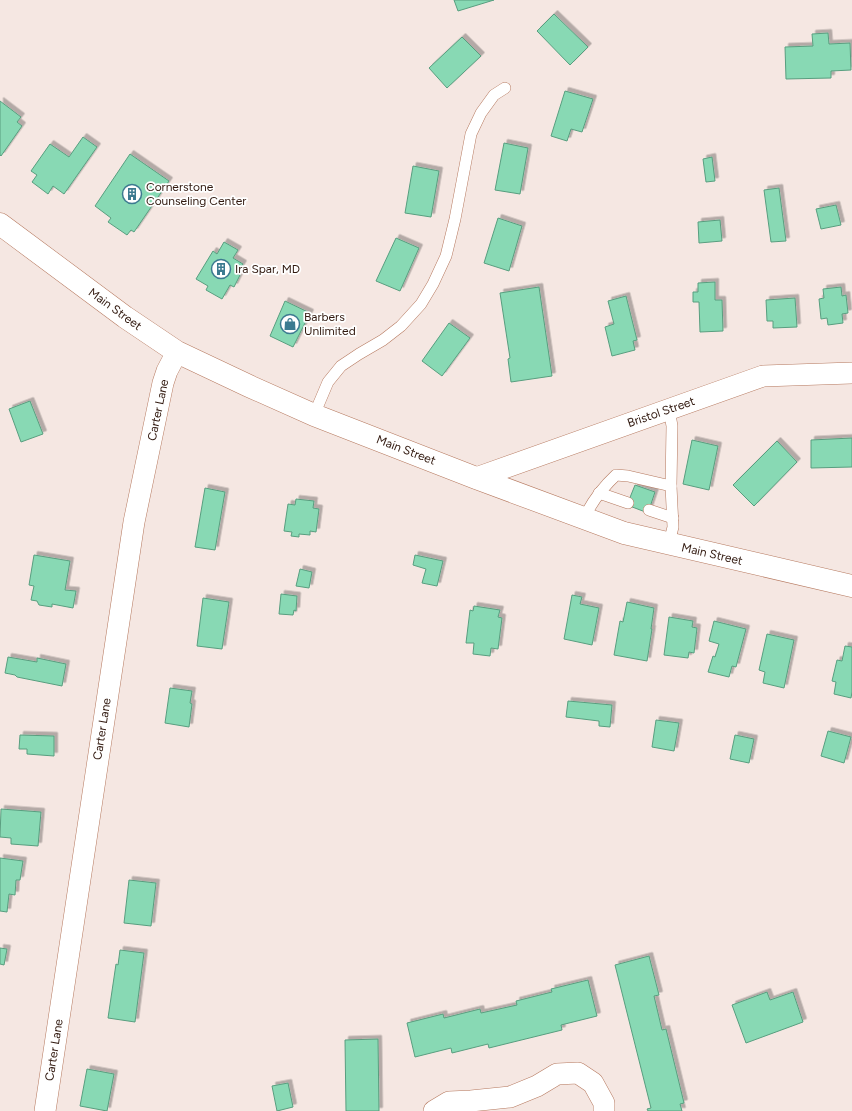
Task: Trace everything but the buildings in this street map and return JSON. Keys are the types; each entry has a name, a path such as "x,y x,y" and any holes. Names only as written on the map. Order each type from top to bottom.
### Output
{"highway":[{"name":"Main Street","path":"0,224 125,317 177,352 314,415 476,478 624,533 852,586"}],"street":[{"name":"Carter Lane","path":"45,1111 134,522 167,371 177,352"},
{"name":"Bristol Street","path":"476,478 763,376 852,373"},
{"path":"434,1111 449,1102 510,1097 537,1086 557,1074 578,1073 593,1083 604,1104 604,1111"}],"lane":[{"path":"314,415 328,382 341,366 383,340 401,326 421,304 434,284 446,256 471,134 481,113 494,95 505,88"},
{"path":"669,409 672,426 671,486 673,518 673,527 669,544"},
{"path":"584,518 603,487 616,475 628,476 671,486"},
{"path":"599,493 628,503"},
{"path":"649,510 673,518"}],"place":[{"name":"Cornerstone Counseling Center","path":"132,194"},
{"name":"Ira Spar, MD","path":"221,269"},
{"name":"Barbers Unlimited","path":"290,324"}]}
